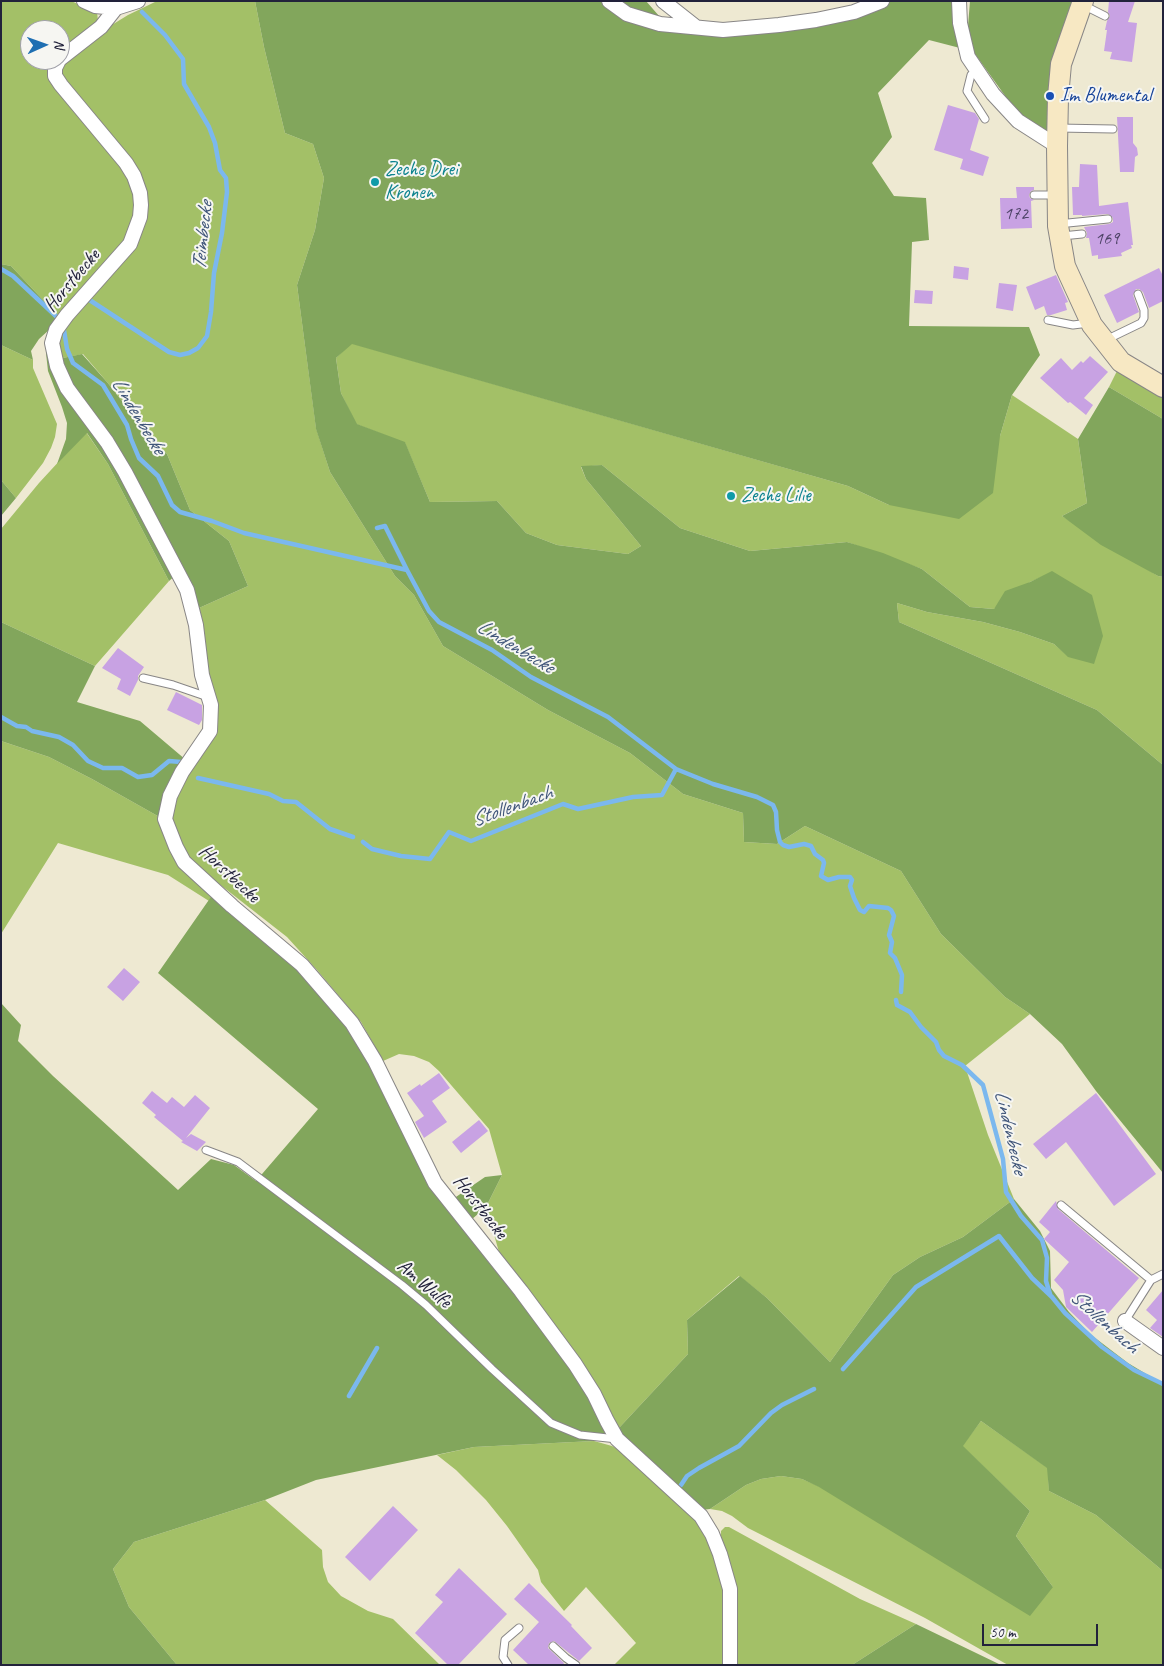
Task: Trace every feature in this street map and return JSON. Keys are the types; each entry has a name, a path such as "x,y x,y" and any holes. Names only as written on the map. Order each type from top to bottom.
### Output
{"street":[{"path":"84,1 95,6 116,8 138,1"},
{"path":"609,1 627,14 660,24 723,30 780,25 854,12 882,1"},
{"path":"664,1 697,28"},
{"path":"959,1 960,23 968,57 993,94 1018,121 1057,137"},
{"path":"1083,3 1061,64 1057,137 1058,195 1059,230 1065,266 1091,323 1121,362 1163,387"},
{"name":"Horstbecke","path":"70,51 101,27 116,8"},
{"name":"Horstbecke","path":"55,70 61,85 126,163 134,176 140,192 140,217 130,244 67,315 56,330 52,343 53,355 67,388 107,442 125,472 187,590 196,625 202,675 211,705 210,732 182,772 170,796 166,819 184,862 232,906 302,965 352,1023 375,1061 435,1183 521,1291 575,1364 594,1394 617,1439 700,1516 712,1534 730,1589 730,1665"},
{"path":"1125,1321 1163,1348"}],"lane":[{"path":"1083,3 1105,16"},
{"path":"976,70 971,75 968,91 985,119"},
{"path":"1057,137 1113,128"},
{"path":"1034,195 1058,195"},
{"path":"1059,230 1108,219"},
{"path":"1059,230 1082,234"},
{"path":"1106,343 1112,337 1141,323 1144,318 1144,310 1138,294"},
{"path":"1048,320 1073,325 1091,323"},
{"path":"143,678 173,685 209,697"},
{"name":"Am Wulfe","path":"206,1150 238,1162 402,1285 426,1305 551,1423 580,1435 617,1439"},
{"path":"1060,1204 1151,1280"},
{"path":"1125,1321 1151,1280 1163,1274"},
{"path":"508,1665 503,1657 505,1640 519,1628"},
{"path":"553,1646 576,1665"}],"green space":[{"path":"1,1 71,1 97,12 98,21 95,28 70,47 70,20 20,20 20,70 51,70 50,75 56,86 116,156 130,176 137,196 137,208 128,242 133,245 143,217 143,191 140,179 124,154 62,81 61,70 70,70 70,56 81,46 128,15 157,1 255,1 285,133 313,144 324,178 315,230 297,285 316,428 330,472 395,576 414,595 443,646 548,710 630,753 683,794 743,813 744,842 777,844 805,826 901,871 941,934 1005,997 1030,1014 965,1066 988,1135 1014,1199 963,1237 920,1257 893,1275 830,1362 767,1298 739,1276 687,1320 688,1354 618,1429 615,1428 587,1374 499,1252 486,1207 502,1175 489,1129 429,1062 414,1056 399,1054 383,1061 361,1022 287,937 186,858 170,819 173,803 185,773 213,732 214,704 206,674 206,656 199,608 248,586 229,541 190,510 167,454 140,424 107,382 83,354 58,359 55,351 56,341 67,319 123,259 120,253 76,299 61,319 11,266 1,264"},
{"path":"255,1 646,1 673,32 858,15 890,1 953,1 960,48 929,40 878,93 892,137 872,163 894,196 926,198 929,240 912,242 909,326 1029,327 1040,355 1012,395 1000,436 993,493 959,519 889,505 848,486 352,344 336,358 341,393 357,424 405,442 430,502 497,501 526,533 557,545 628,554 641,546 586,479 581,466 602,465 680,528 750,551 847,542 883,553 922,569 970,607 994,609 1005,591 1030,582 1052,571 1092,595 1103,636 1094,664 1068,657 1054,644 1020,632 983,622 927,612 897,603 899,622 1097,710 1163,765 1163,1173 1096,1091 1062,1044 1030,1014 1005,997 941,934 901,871 805,826 777,844 744,842 743,813 683,794 630,753 548,710 443,646 414,595 395,576 330,472 316,429 297,285 315,230 324,178 313,144 285,133"},
{"path":"970,1 1076,1 1050,136 1021,118 970,47 968,26"},
{"path":"1,264 11,266 61,319 39,339 31,351 33,360 1,345"},
{"path":"351,343 848,486 889,505 1000,436 1012,395 1078,439 1087,503 1062,516 1158,576 1163,577 1163,765 1097,710 899,622 897,603 927,612 983,622 1020,632 1054,644 1069,657 1053,572 1030,582 994,609 970,607 922,569 847,542 750,551 680,528 602,465 581,467 586,479 641,546 628,554 557,545 526,533 497,501 430,502 405,443 356,424 341,393 336,358"},
{"path":"1,345 33,360 33,368 57,424 55,437 43,463 16,498 1,480"},
{"path":"49,350 58,359 82,354 107,382 140,424 167,454 190,510 229,541 248,586 199,608 193,589 177,574 169,581 108,464 87,433 57,464 66,439 67,423 48,371 46,353"},
{"path":"1118,369 1163,395 1163,419 1109,387"},
{"path":"1109,387 1163,419 1163,577 1101,545 1062,516 1087,503 1078,439"},
{"path":"86,432 108,464 169,581 95,666 1,622 1,529 39,483"},
{"path":"1,480 16,498 1,516"},
{"path":"1,622 95,666 77,702 140,721 186,760 163,819 49,757 1,741"},
{"path":"1,741 49,757 163,819 213,894 209,901 168,875 58,843 1,934"},
{"path":"213,894 300,968 348,1024 398,1115 453,1199 485,1177 502,1175 486,1207 464,1226 588,1392 608,1433 594,1441 474,1447 316,1480 265,1500 134,1542 113,1569 129,1607 177,1665 1,1665 1,1003 21,1025 18,1041 53,1076 178,1190 211,1159 234,1165 256,1181 318,1109 158,973"},
{"path":"1014,1199 1040,1231 1050,1251 1051,1288 1069,1312 1090,1334 1128,1363 1163,1384 1163,1571 1096,1515 1049,1491 1047,1468 981,1421 963,1446 1030,1511 1016,1536 1053,1587 1030,1616 819,1487 802,1479 781,1476 761,1479 746,1485 710,1509 702,1510 624,1437 618,1429 688,1354 687,1320 740,1276 767,1298 830,1362 893,1275 920,1257 963,1237"},
{"path":"981,1421 1048,1468 1049,1491 1096,1515 1163,1571 1163,1665 1008,1665 925,1618 748,1528 732,1516 722,1511 710,1509 746,1485 761,1479 781,1476 802,1479 1053,1587 1016,1536 1030,1511 962,1446"},
{"path":"594,1441 612,1446 628,1455 696,1518 707,1537 724,1589 728,1665 614,1665 636,1643 586,1587 564,1611 541,1582 538,1570 486,1500 456,1470 437,1455 474,1447"},
{"path":"265,1500 322,1550 323,1567 328,1582 341,1596 368,1611 393,1619 440,1665 177,1665 129,1607 113,1569 134,1542"},
{"path":"725,1527 729,1527 860,1599 916,1624 852,1665 738,1665 735,1589 721,1538 721,1531"},
{"path":"916,1624 1001,1665 852,1665"}],"building":[{"path":"1109,1 1135,1 1128,22 1137,23 1132,62 1110,59 1112,52 1104,51 1107,30 1105,30 1110,16 1108,12"},
{"path":"948,105 975,113 979,119 970,150 989,157 983,176 960,169 963,159 934,150"},
{"path":"1117,117 1133,117 1133,143 1137,148 1138,155 1135,157 1134,172 1120,172"},
{"path":"1080,164 1097,165 1099,206 1128,202 1133,245 1131,245 1132,248 1121,253 1122,256 1098,259 1098,255 1092,256 1089,238 1086,238 1087,233 1084,227 1109,224 1113,222 1113,218 1108,214 1073,215 1072,187 1079,187"},
{"path":"1016,187 1034,187 1034,190 1029,195 1034,200 1031,201 1032,228 1001,229 1000,198 1017,198"},
{"path":"954,266 969,268 968,280 953,278"},
{"path":"1159,268 1163,276 1163,301 1149,308 1143,292 1136,289 1133,295 1139,312 1117,323 1104,295"},
{"path":"1056,275 1068,302 1065,303 1067,310 1047,315 1044,306 1035,310 1026,287"},
{"path":"999,283 1017,285 1013,311 996,308"},
{"path":"915,290 933,291 932,304 914,303"},
{"path":"1090,356 1108,372 1084,398 1093,405 1086,415 1070,402 1068,403 1040,378 1061,358 1072,370 1081,361 1083,363"},
{"path":"118,648 144,667 130,696 117,689 121,679 102,668"},
{"path":"176,692 202,705 202,720 199,725 167,710"},
{"path":"124,968 140,982 123,1001 107,987"},
{"path":"439,1073 450,1088 432,1101 447,1122 424,1138 415,1122 424,1116 407,1093"},
{"path":"152,1091 167,1103 172,1097 184,1107 195,1095 210,1108 186,1138 191,1134 206,1142 197,1151 181,1142 183,1141 154,1117 156,1115 142,1103"},
{"path":"1096,1093 1156,1174 1114,1206 1066,1142 1046,1159 1033,1144"},
{"path":"479,1120 488,1131 461,1153 452,1142"},
{"path":"1056,1201 1058,1209 1139,1278 1092,1332 1066,1307 1063,1290 1054,1280 1069,1262 1044,1239 1050,1232 1039,1222"},
{"path":"1163,1290 1163,1337 1150,1328 1157,1320 1146,1310"},
{"path":"393,1506 418,1530 370,1581 345,1557"},
{"path":"459,1568 507,1614 458,1665 448,1665 415,1633 443,1602 435,1595"},
{"path":"529,1583 572,1625 592,1648 579,1661 554,1641 549,1643 548,1648 564,1663 563,1665 529,1665 513,1650 539,1622 514,1599"}],"waterway":[{"name":"Teimbecke","path":"86,301 88,299 169,352 180,355 189,353 198,348 207,336 214,273 222,233 227,192 226,178 220,170 215,143 209,127 184,84 183,59 165,35 142,12"},
{"name":"Lindenbecke","path":"1,269 13,276 59,319"},
{"name":"Lindenbecke","path":"64,330 67,349 73,363 103,385 127,425 139,458 158,476 172,505 180,512 244,533 407,570 429,611 439,622 492,650 531,677 608,717 676,769 713,784 757,797 773,805 776,812 777,830 780,842 783,845 789,847 804,844 811,846 815,854 823,860 821,876 828,880 850,877 852,880 850,886 860,910 864,912 869,906 891,910 894,916 889,935 892,942 890,953 895,958 902,975 901,992"},
{"path":"377,528 385,526 407,570"},
{"path":"1,717 17,726 59,737 73,745 88,761 103,768 122,768 138,777 152,775 169,761 181,762"},
{"name":"Stollenbach","path":"363,842 372,849 401,856 430,859 449,832 471,841 563,804 578,809 633,797 662,795 676,769"},
{"name":"Stollenbach","path":"198,778 269,794 283,801 296,802 330,829 353,837"},
{"name":"Lindenbecke","path":"896,1000 897,1005 910,1012 921,1027 936,1042 944,1056 962,1065 983,1085 1003,1159 1006,1192 1021,1216 1042,1240 1047,1258 1046,1281 1050,1294"},
{"path":"843,1369 916,1287 999,1236 1032,1278 1052,1297 1065,1313 1102,1347 1134,1370 1163,1384"},
{"path":"349,1396 377,1348"},
{"path":"681,1485 687,1476 739,1446 771,1413 782,1405 814,1389"}],"place":[{"name":"Im Blumental","path":"1050,96"},
{"name":"Zeche Drei Kronen","path":"375,182"},
{"name":"Zeche Lilie","path":"731,496"}]}
